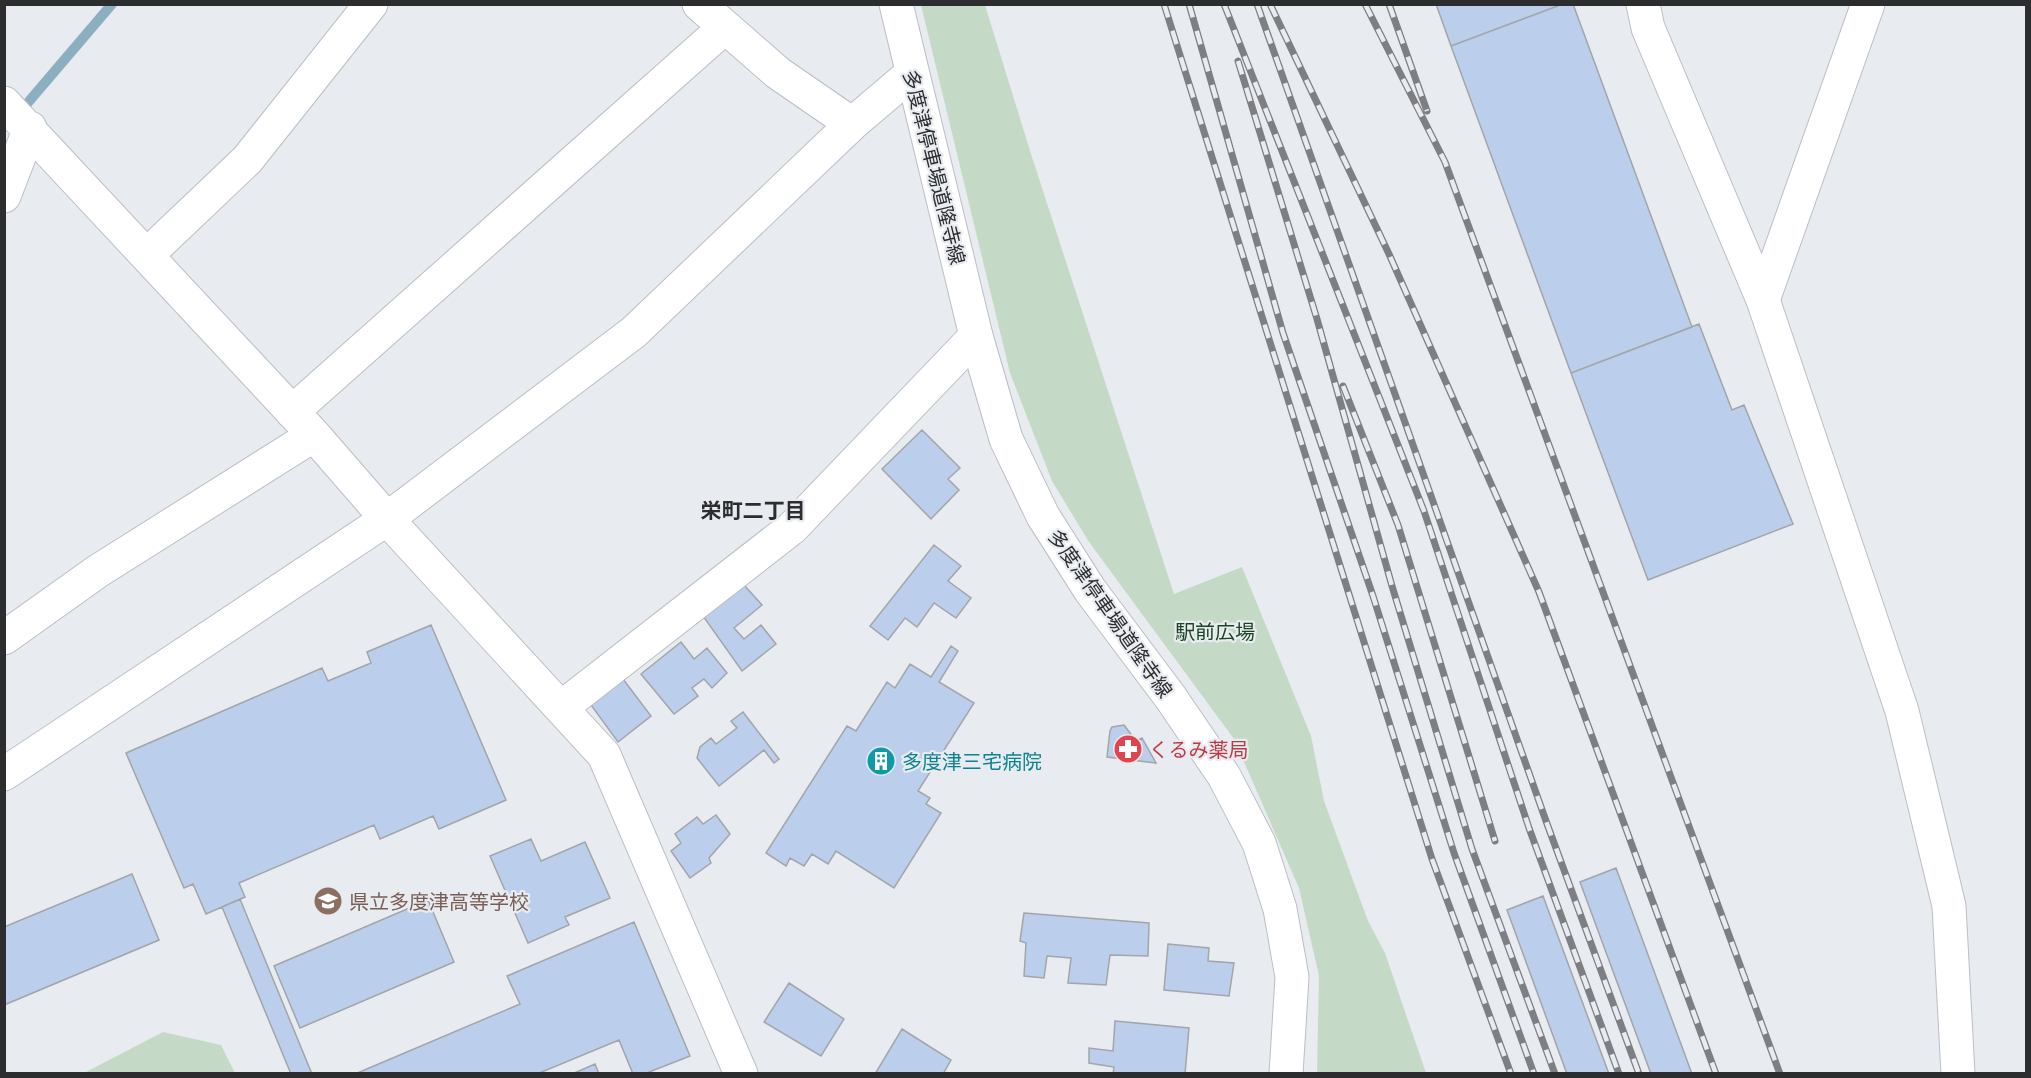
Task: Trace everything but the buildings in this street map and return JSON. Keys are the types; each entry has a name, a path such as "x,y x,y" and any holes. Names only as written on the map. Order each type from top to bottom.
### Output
{"street":[{"path":"147,255 248,160 371,4"},
{"path":"699,4 778,73 852,124"},
{"name":"多度津停車場道隆寺線","path":"896,4 976,336 1006,440 1043,516 1090,590 1171,698 1224,776 1259,843 1280,909 1292,977 1286,1074"},
{"path":"1643,4 1648,28 1763,300 1902,711 1948,906 1958,1074"},
{"path":"1763,300 1868,4"},
{"path":"4,638 303,423 724,28"},
{"path":"4,774 387,519 634,332 852,124 912,73"},
{"path":"4,103 30,128 303,423 387,519 604,755 741,1074"},
{"path":"4,196 30,128"},
{"path":"562,707 792,528 976,336"}],"green space":[{"name":"駅前広場","path":"921,5 985,5 1174,594 1242,567 1311,736 1324,801 1368,921 1385,953 1426,1073 1317,1073 1319,976 1299,888 1234,739 1089,542 1052,481 1010,373"},
{"path":"163,1032 221,1045 235,1073 84,1073"}],"waterway":[{"path":"25,106 112,4"}],"railway":[{"path":"1164,4 1432,859 1511,1074"},
{"path":"1189,4 1283,333 1373,596 1454,853 1534,1074"},
{"path":"1224,4 1424,511 1529,828 1619,1074"},
{"path":"1257,4 1546,821 1639,1074"},
{"path":"1270,4 1389,254 1539,592 1716,1074"},
{"path":"1365,4 1445,162 1780,1074"},
{"path":"1389,4 1427,111"},
{"path":"1238,61 1317,319 1392,586 1472,849 1555,1074"},
{"path":"1343,386 1398,525 1495,841"}],"place":[{"name":"くるみ薬局","path":"1128,749"},
{"name":"多度津三宅病院","path":"881,761"},
{"name":"県立多度津高等学校","path":"328,901"}],"district":[{"name":"栄町二丁目","path":"753,509"}]}
